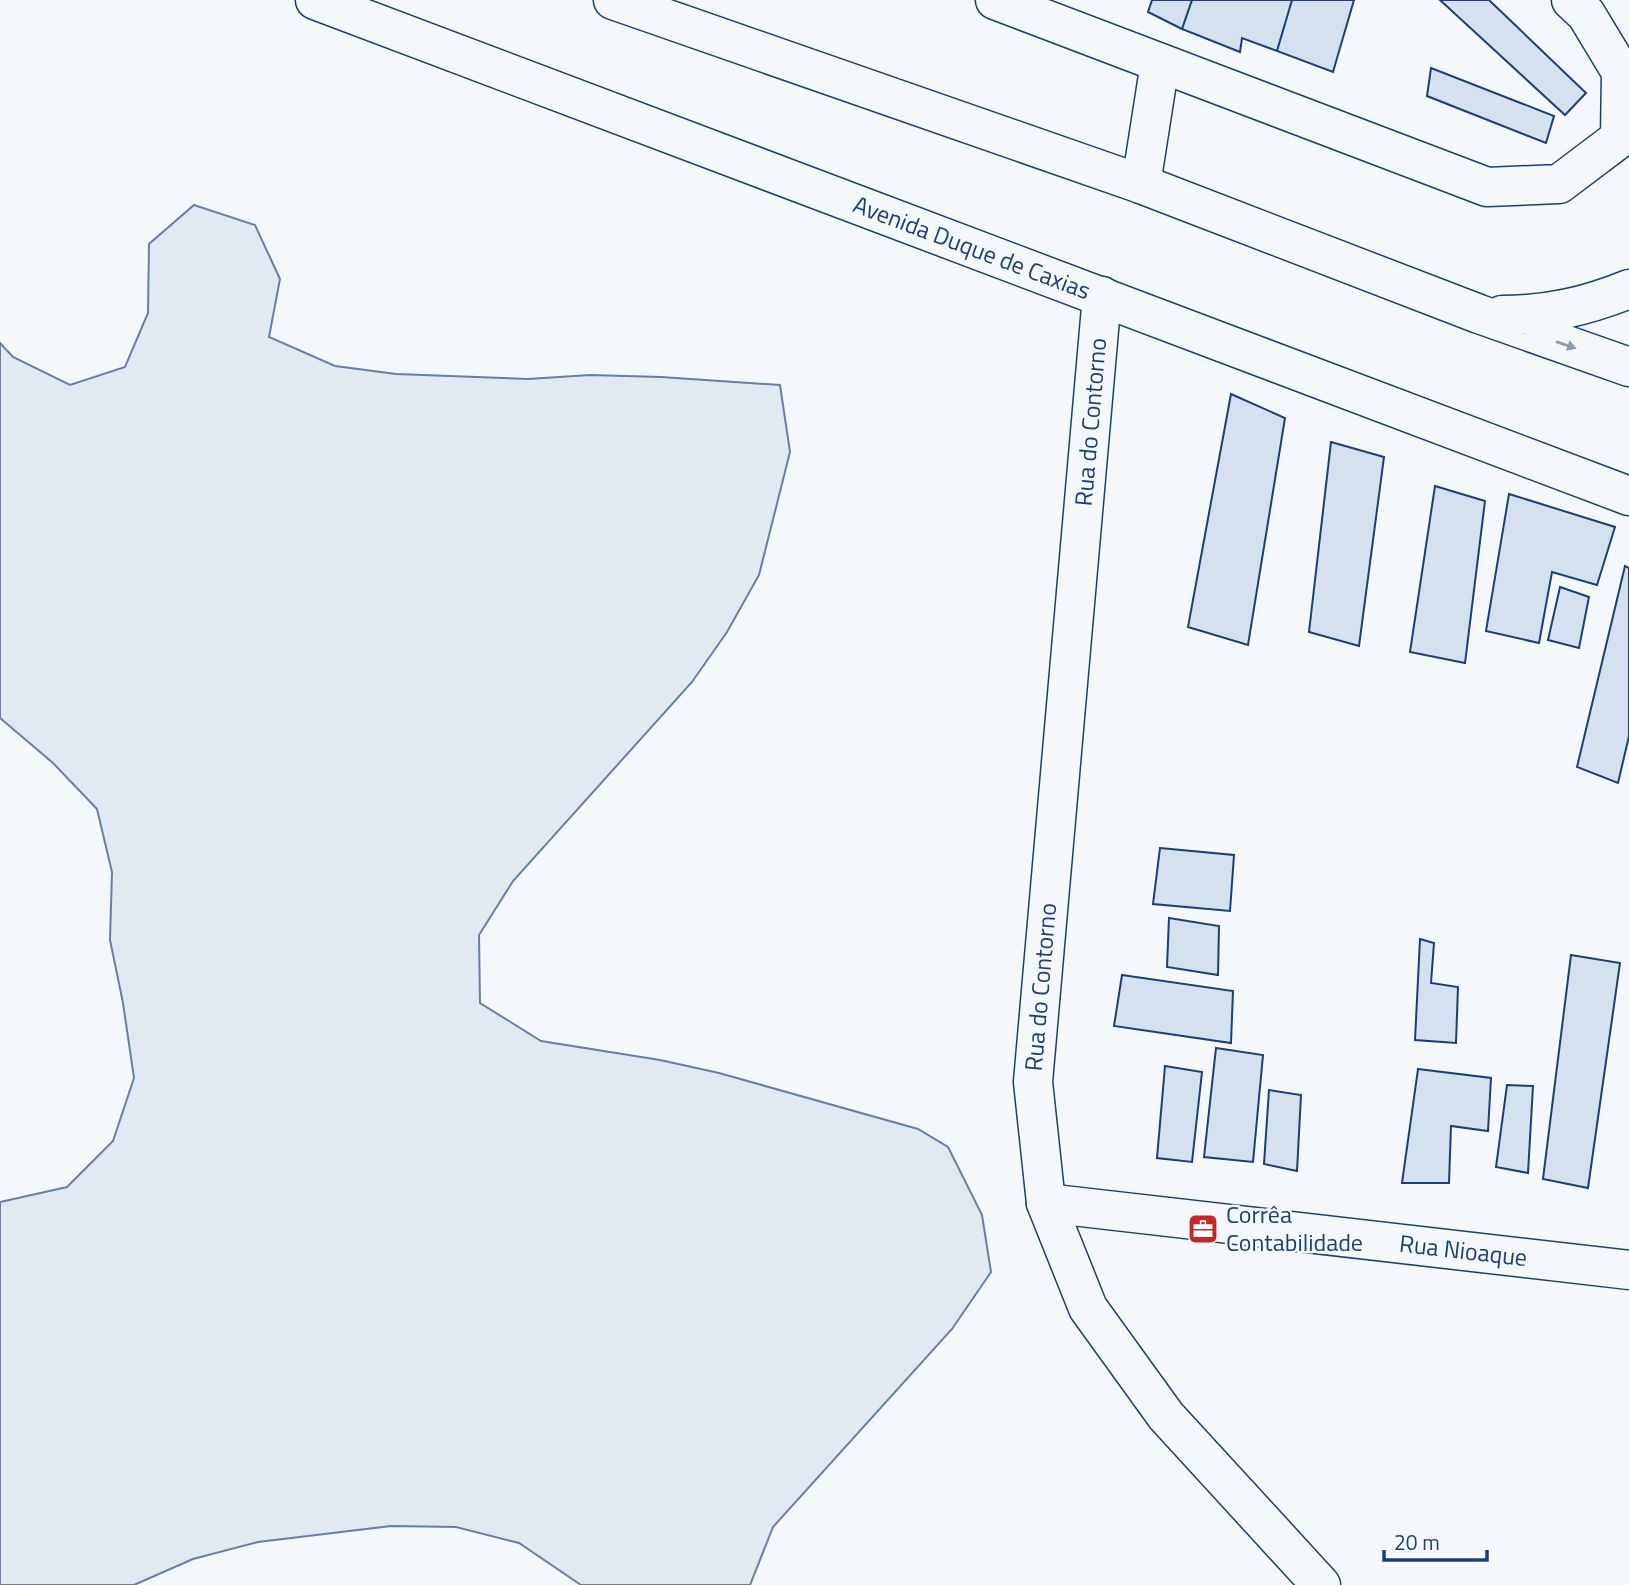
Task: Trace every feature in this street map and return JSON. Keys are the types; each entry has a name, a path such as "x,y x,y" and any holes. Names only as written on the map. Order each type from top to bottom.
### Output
{"street":[{"name":"Avenida Duque de Caxias","path":"315,0 1629,496"},
{"path":"613,0 1141,184 1479,314 1629,367"},
{"path":"995,0 1487,187 1559,184 1620,138 1621,72 1586,14 1571,0"},
{"path":"1141,184 1160,63"},
{"path":"1479,314 1534,315 1589,305 1629,289"},
{"name":"Rua do Contorno","path":"1102,296 1033,1082 1046,1203 1088,1308 1166,1416 1321,1585"},
{"name":"Rua Nioaque","path":"1046,1203 1629,1270"}],"shaded area":[{"path":"194,205 255,225 280,279 269,337 335,366 396,374 528,379 590,375 661,377 780,385 790,452 759,575 727,632 692,682 513,881 479,935 480,1003 541,1041 660,1060 719,1073 918,1129 948,1147 982,1215 991,1272 952,1329 773,1527 750,1585 581,1585 519,1543 456,1527 391,1526 258,1542 193,1559 134,1585 0,1585 0,1202 67,1187 113,1141 134,1078 110,940 112,872 97,809 53,763 0,718 0,343 13,357 70,385 125,367 148,313 149,244"}],"building":[{"path":"1152,0 1192,0 1182,29 1148,12"},
{"path":"1192,0 1292,0 1277,51 1242,38 1240,52 1182,29"},
{"path":"1292,0 1354,0 1333,72 1277,51"},
{"path":"1440,0 1489,0 1586,93 1565,115"},
{"path":"1431,68 1554,116 1546,143 1427,96"},
{"path":"1231,394 1285,418 1248,645 1188,627"},
{"path":"1331,442 1384,457 1359,646 1309,632"},
{"path":"1435,486 1485,501 1465,663 1410,652"},
{"path":"1509,494 1615,527 1597,585 1552,572 1539,643 1486,631"},
{"path":"1625,566 1629,568 1629,736 1618,783 1577,767"},
{"path":"1560,587 1589,597 1579,648 1548,640"},
{"path":"1160,848 1234,855 1230,911 1153,904"},
{"path":"1169,918 1219,926 1218,975 1167,967"},
{"path":"1420,939 1434,943 1431,983 1458,987 1456,1043 1415,1040"},
{"path":"1571,955 1620,963 1588,1188 1543,1179"},
{"path":"1122,975 1233,991 1231,1043 1114,1026"},
{"path":"1216,1048 1263,1055 1253,1162 1204,1157"},
{"path":"1165,1066 1202,1072 1192,1162 1157,1158"},
{"path":"1418,1069 1491,1078 1488,1131 1451,1126 1449,1183 1402,1183"},
{"path":"1507,1085 1533,1086 1528,1173 1496,1167"},
{"path":"1269,1090 1301,1095 1297,1171 1264,1164"}],"place":[{"name":"Corrêa Contabilidade","path":"1203,1229"}]}
